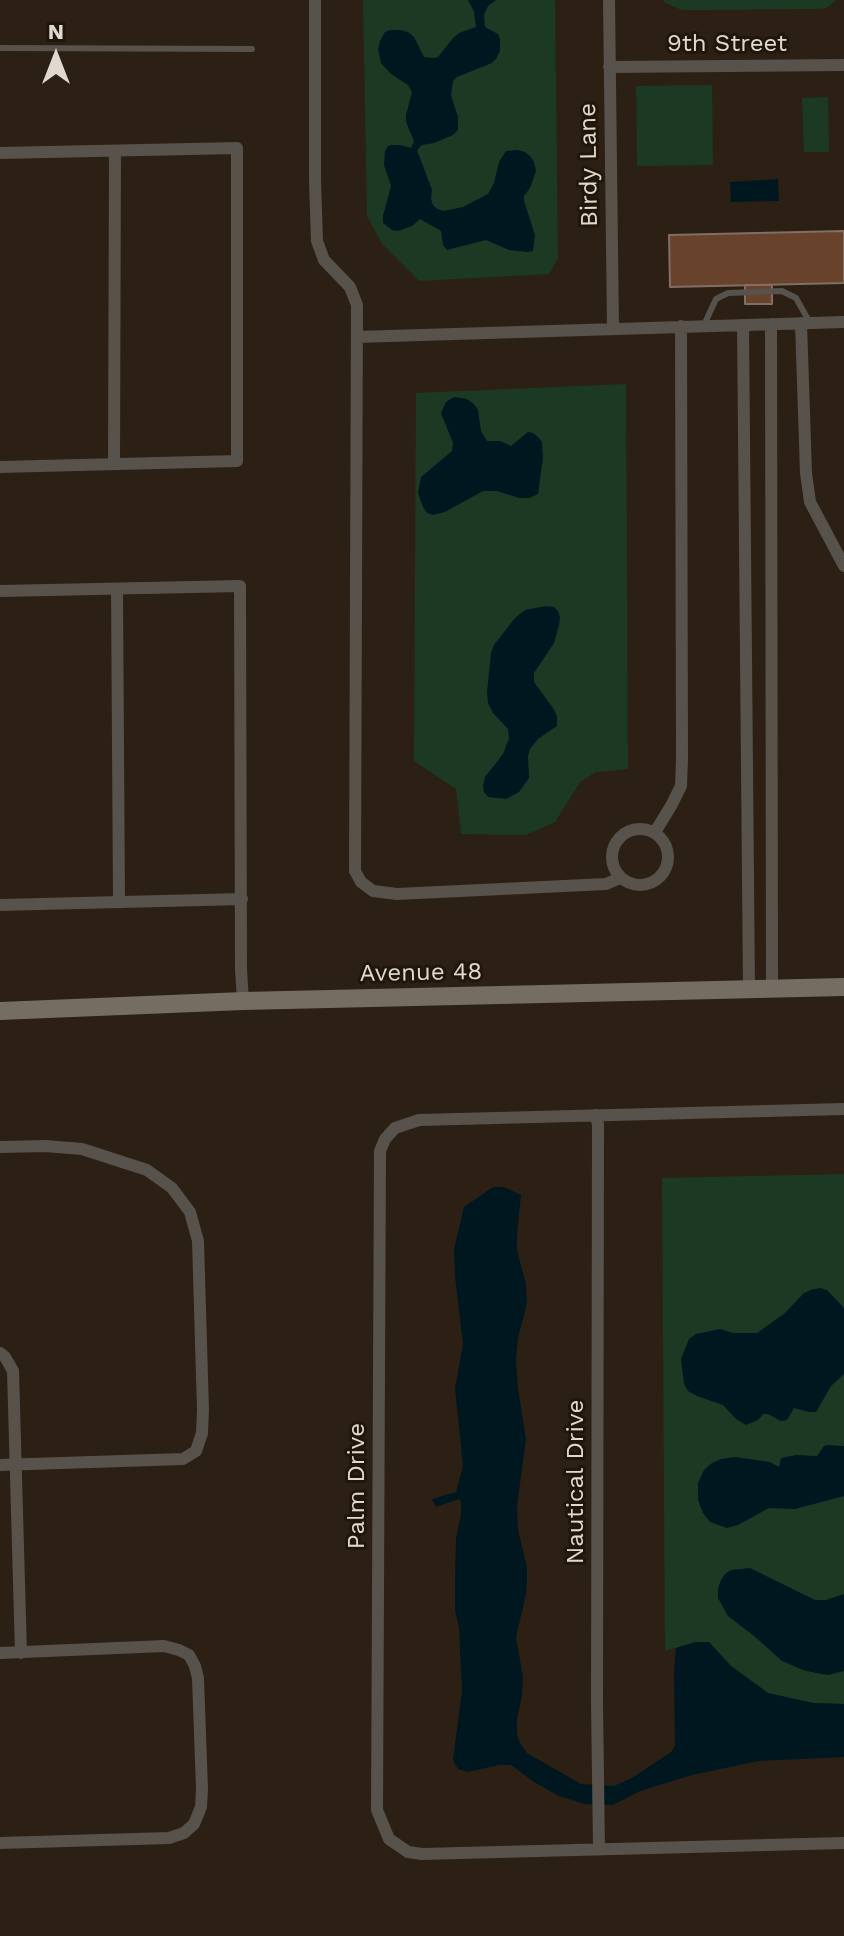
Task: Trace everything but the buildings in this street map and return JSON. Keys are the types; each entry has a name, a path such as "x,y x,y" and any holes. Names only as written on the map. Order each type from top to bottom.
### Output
{"main road":[{"name":"Avenue 48","path":"0,1011 243,1001 844,987"}],"street":[{"path":"315,0 317,241 324,260 350,287 357,305 355,871 361,882 373,891 397,894 606,884 620,878"},
{"name":"Birdy Lane","path":"609,0 613,328"},
{"name":"9th Street","path":"609,67 844,65"},
{"path":"0,153 237,148 237,461 0,467"},
{"path":"114,464 115,151"},
{"path":"357,337 844,322"},
{"path":"805,323 806,473 810,502 844,566"},
{"path":"771,324 772,989"},
{"path":"743,325 749,989"},
{"path":"655,832 681,786 681,326"},
{"path":"0,591 240,586 243,1001"},
{"path":"117,589 119,902"},
{"path":"637,829 655,832 667,847 669,857 663,874 656,881 638,886 620,878 612,862 612,852 620,836 637,829"},
{"path":"0,905 242,899"},
{"name":"Palm Drive","path":"844,1109 419,1120 395,1128 385,1139 380,1151 377,1810 389,1839 408,1852 422,1854 844,1843"},
{"name":"Nautical Drive","path":"596,1115 599,1849"},
{"path":"0,1147 82,1149 147,1170 172,1188 190,1212 198,1241 203,1410 202,1433 196,1451 183,1459 0,1465"},
{"path":"0,1353 13,1371 21,1653"},
{"path":"0,1653 164,1646 189,1655 198,1678 202,1789 201,1807 194,1824 184,1833 169,1838 0,1843"}],"lane":[{"path":"0,48 252,49"},
{"path":"703,326 716,299 728,293 782,291 796,298 805,323"}],"green space":[{"path":"363,0 555,0 558,258 549,274 419,281 382,244 367,216"},
{"path":"664,0 836,0 826,8 815,9 681,10"},
{"path":"712,85 713,165 637,166 636,86"},
{"path":"828,97 829,152 804,152 802,98"},
{"path":"626,384 628,769 596,772 580,782 555,822 526,835 461,834 456,789 414,761 416,393"},
{"path":"844,1174 844,1704 813,1703 768,1693 731,1666 709,1642 695,1642 665,1651 662,1178"}],"water":[{"path":"468,0 496,0 488,6 484,15 485,27 498,34 500,51 492,63 453,81 451,95 458,117 458,130 417,150 432,190 433,205 444,211 463,207 488,194 506,151 518,150 530,156 536,171 524,201 535,235 533,251 509,250 486,240 447,250 441,231 420,219 398,231 383,223 391,186 384,165 385,151 392,145 411,148 414,141 406,122 412,92 381,63 380,41 385,32 401,30 414,37 424,57 438,57 459,33 476,27"},
{"path":"778,179 779,201 731,202 730,182"},
{"path":"454,397 467,399 474,404 487,441 500,441 511,446 528,432 538,437 542,442 543,458 538,494 519,498 497,491 483,491 445,512 427,513 418,493 421,477 452,451 453,443 441,413 446,402"},
{"path":"546,606 558,611 559,625 554,643 534,673 534,682 553,708 557,726 538,739 530,749 529,778 519,792 506,799 488,797 483,786 485,777 503,754 509,738 508,729 488,703 491,653 515,618 525,610"},
{"path":"493,1187 504,1187 521,1195 517,1250 527,1303 516,1359 526,1439 517,1506 518,1530 527,1567 526,1594 516,1637 523,1677 517,1719 520,1743 527,1753 581,1784 614,1786 632,1778 671,1752 675,1746 676,1648 695,1642 709,1642 731,1666 768,1693 813,1703 844,1704 844,1757 759,1761 692,1775 640,1791 613,1805 584,1804 559,1796 511,1765 468,1772 458,1769 453,1760 462,1691 455,1579 461,1501 459,1499 436,1507 432,1499 456,1492 463,1466 455,1388 463,1344 454,1249 464,1207"},
{"path":"820,1288 827,1290 844,1308 844,1374 831,1386 816,1412 794,1408 787,1420 781,1421 763,1414 746,1425 723,1405 688,1391 684,1384 681,1359 689,1339 696,1334 720,1329 733,1333 757,1333 785,1313 803,1294"},
{"path":"828,1445 844,1446 844,1496 795,1509 769,1508 727,1528 710,1522 703,1513 698,1500 698,1483 704,1470 712,1463 735,1457 770,1462 779,1467 781,1458 817,1456"},
{"path":"750,1568 815,1600 844,1594 844,1671 828,1675 803,1670 782,1661 728,1616 718,1598 721,1580 731,1570"}]}
